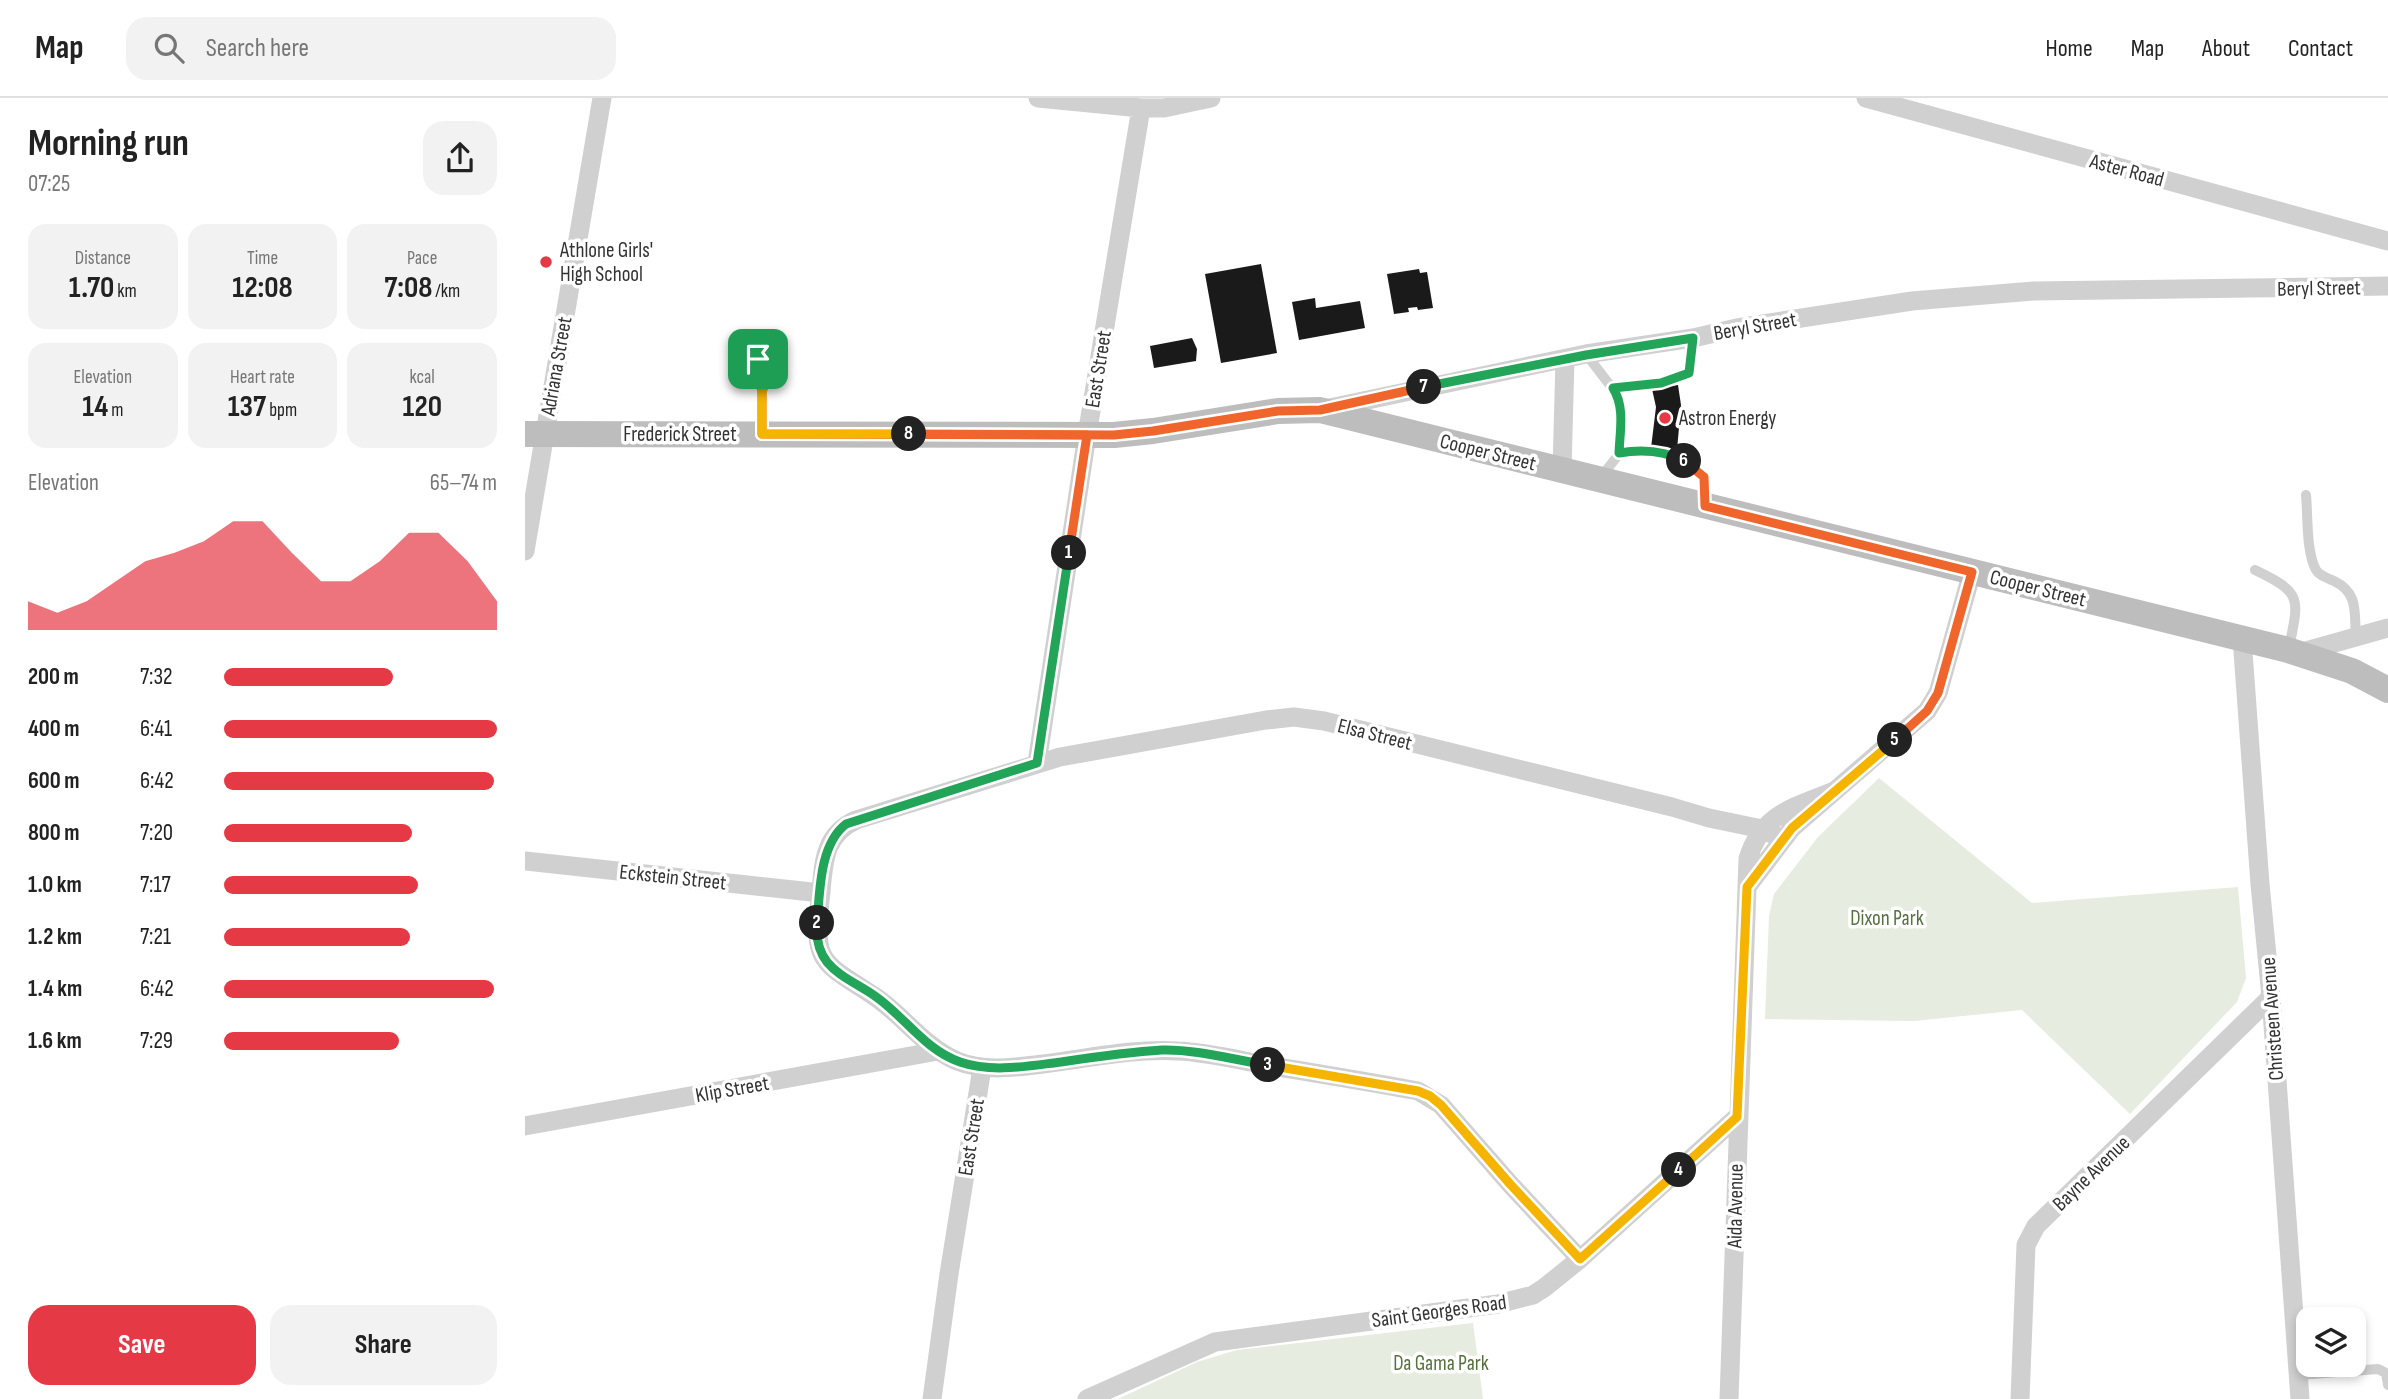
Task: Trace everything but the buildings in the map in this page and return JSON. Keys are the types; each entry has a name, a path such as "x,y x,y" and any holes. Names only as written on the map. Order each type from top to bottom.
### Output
{"main road":[{"name":"Beryl Street","path":"1087,435 1153,431 1278,411 1320,410"},
{"name":"Cooper Street","path":"1320,410 2242,638 2352,671 2388,690"},
{"name":"Frederick Street","path":"534,434 1087,435"}],"street":[{"name":"Adriana Street","path":"525,551 534,434 602,98"},
{"path":"1038,98 1141,108 1176,106 1211,98"},
{"name":"Aster Road","path":"1866,98 2388,241"},
{"name":"East Street","path":"932,1399 982,1068 958,1061 939,1051 920,1037 888,1005 831,967 821,955 817,932 828,847 846,824 1037,763 1141,108"},
{"name":"Beryl Street","path":"1320,410 1586,355 1912,301 2034,291 2388,286"},
{"path":"1562,471 1565,359"},
{"path":"1747,887 1777,847 1834,791 1927,711 1938,693 1972,572"},
{"path":"2294,652 2388,628"},
{"name":"Christeen Avenue","path":"2242,638 2296,1347"},
{"name":"Elsa Street","path":"1037,763 1252,722 1304,717 1672,807 1709,818 1777,847"},
{"path":"1756,837 1790,810 1834,791"},
{"name":"Aida Avenue","path":"1729,1399 1748,859 1756,837"},
{"name":"Eckstein Street","path":"525,861 821,893"},
{"name":"Bayne Avenue","path":"2020,1399 2025,1264 2029,1236 2036,1226 2271,997"},
{"path":"982,1068 1011,1067 1130,1052 1174,1050 1418,1091 1441,1105 1580,1259"},
{"name":"Klip Street","path":"525,1126 939,1051"},
{"name":"Saint Georges Road","path":"1087,1399 1215,1342 1516,1300 1533,1295 1580,1259 1737,1117"},
{"name":"Christeen Avenue","path":"2298,1377 2300,1399"}],"lane":[{"path":"1613,388 1661,383 1689,373 1693,338"},
{"path":"1586,355 1619,397 1621,409 1619,453 1599,480"},
{"path":"762,392 762,434"},
{"path":"1619,453 1639,450 1665,453 1681,459 1704,477 1705,506"},
{"path":"2306,495 2311,558 2320,575 2344,586 2351,593 2356,637"},
{"path":"2255,570 2281,582 2291,590 2296,601 2294,652"},
{"path":"2366,1369 2378,1368 2386,1373 2388,1385"}],"green space":[{"name":"Dixon Park","path":"1879,778 2032,903 2238,887 2246,978 2237,1002 2130,1114 2022,1010 1914,1021 1765,1019 1769,916 1774,894 1818,837"},
{"name":"Da Gama Park","path":"1473,1323 1483,1399 1118,1399 1197,1362 1237,1350"}],"place":[{"name":"Athlone Girls' High School","path":"546,262"},
{"name":"Astron Energy","path":"1665,418"}],"route":[{"path":"758,359 759,350 763,347 773,347 776,352 775,362 762,392 762,434 1114,435 1259,413 1320,410 1486,374 1693,338 1689,373 1661,383 1613,388 1619,397 1621,409 1619,453 1639,450 1665,453 1681,459 1704,477 1705,506 1972,572 1938,693 1927,711 1834,791 1816,810 1792,828 1747,887 1737,1117 1580,1259 1441,1105 1418,1091 1166,1050 982,1068 958,1061 920,1037 888,1005 831,967 818,950 818,911 828,847 831,839 846,824 1037,763 1087,435 762,434 762,392 758,359"}]}
